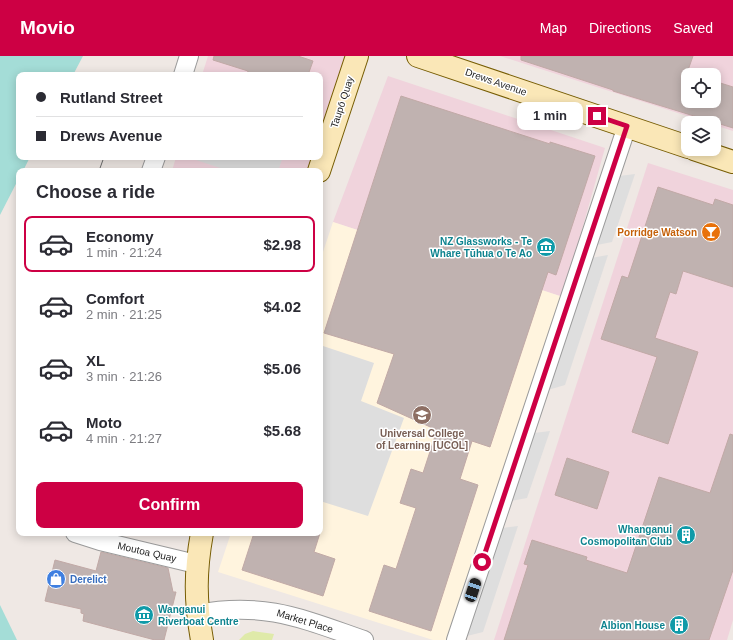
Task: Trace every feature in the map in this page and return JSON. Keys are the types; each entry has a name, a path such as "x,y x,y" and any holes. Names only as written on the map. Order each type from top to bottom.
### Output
{"street":[{"path":"184,72 189,56"},
{"name":"Taupō Quay","path":"323,159 357,56"},
{"name":"Drews Avenue","path":"418,56 681,145"},
{"path":"456,640 627,126"},
{"path":"715,156 733,162"},
{"name":"Moutoa Quay","path":"84,536 196,564"},
{"path":"201,536 196,564 197,614 202,640"},
{"name":"Market Place","path":"197,614 237,608 279,612 364,640"}],"shaded area":[{"path":"208,56 353,56 323,145 323,72 203,72"},
{"path":"500,56 733,56 733,131 721,127 721,116 687,116"},
{"path":"388,76 605,148 563,297 333,222"},
{"path":"175,160 318,160 315,168 173,168"},
{"path":"196,160 282,160 279,168 220,168"},
{"path":"648,163 733,190 733,620 727,640 494,640"},
{"path":"635,174 612,242 597,245 619,176"},
{"name":"Universal College of Learning [UCOL]","path":"333,222 563,297 449,640 433,640 218,572 230,536 323,536 323,252"},
{"path":"608,255 565,385 548,390 591,258"},
{"path":"323,346 374,363 361,401 404,418 368,516 323,502"},
{"path":"550,431 527,498 511,501 534,433"},
{"path":"518,526 483,632 467,636 502,528"}],"green space":[{"path":"253,631 274,634 272,640 239,640 245,634"}],"water":[{"path":"0,56 83,56 75,72 16,72 16,160 28,160 24,168 16,168 16,184 0,215"},
{"path":"0,605 17,640 0,640"}],"building":[{"path":"214,56 298,56 313,61 309,72 248,72 213,60"},
{"path":"521,56 693,56 689,68 681,68 681,108 721,108 721,83 733,87 733,128 721,124 721,116 694,116 521,60"},
{"path":"401,96 550,144 550,142 595,156 556,275 548,272 490,447 472,441 460,479 478,485 431,631 369,611 384,565 396,569 416,508 400,503 411,469 423,473 437,430 377,403 394,354 324,333"},
{"path":"658,187 713,205 715,199 733,205 733,287 683,271 676,294 670,292 655,338 698,352 668,444 632,432 657,357 601,339 622,276 628,278"},
{"path":"730,434 733,435 733,570 709,640 504,640 528,565 524,564 532,540 587,557 586,560 627,573 659,477 710,493"},
{"path":"567,458 609,472 597,509 555,495"},
{"path":"253,536 319,536 314,552 335,559 323,596 242,570"},
{"path":"101,552 168,568 173,592 176,592 164,640 155,640 83,621 84,614 81,613 81,609 45,601 55,560 96,571"}],"tram line":[{"path":"100,168 103,160"}],"place":[{"name":"Porridge Watson","path":"711,232"},
{"name":"NZ Glassworks - Te Whare Tūhua o Te Ao","path":"546,247"},
{"name":"Universal College of Learning [UCOL]","path":"422,415"},
{"name":"Whanganui Cosmopolitan Club","path":"686,535"},
{"name":"Derelict","path":"56,579"},
{"name":"Wanganui Riverboat Centre","path":"144,615"},
{"name":"Albion House","path":"679,625"}],"route":[{"path":"482,562 627,126 597,116"}]}
